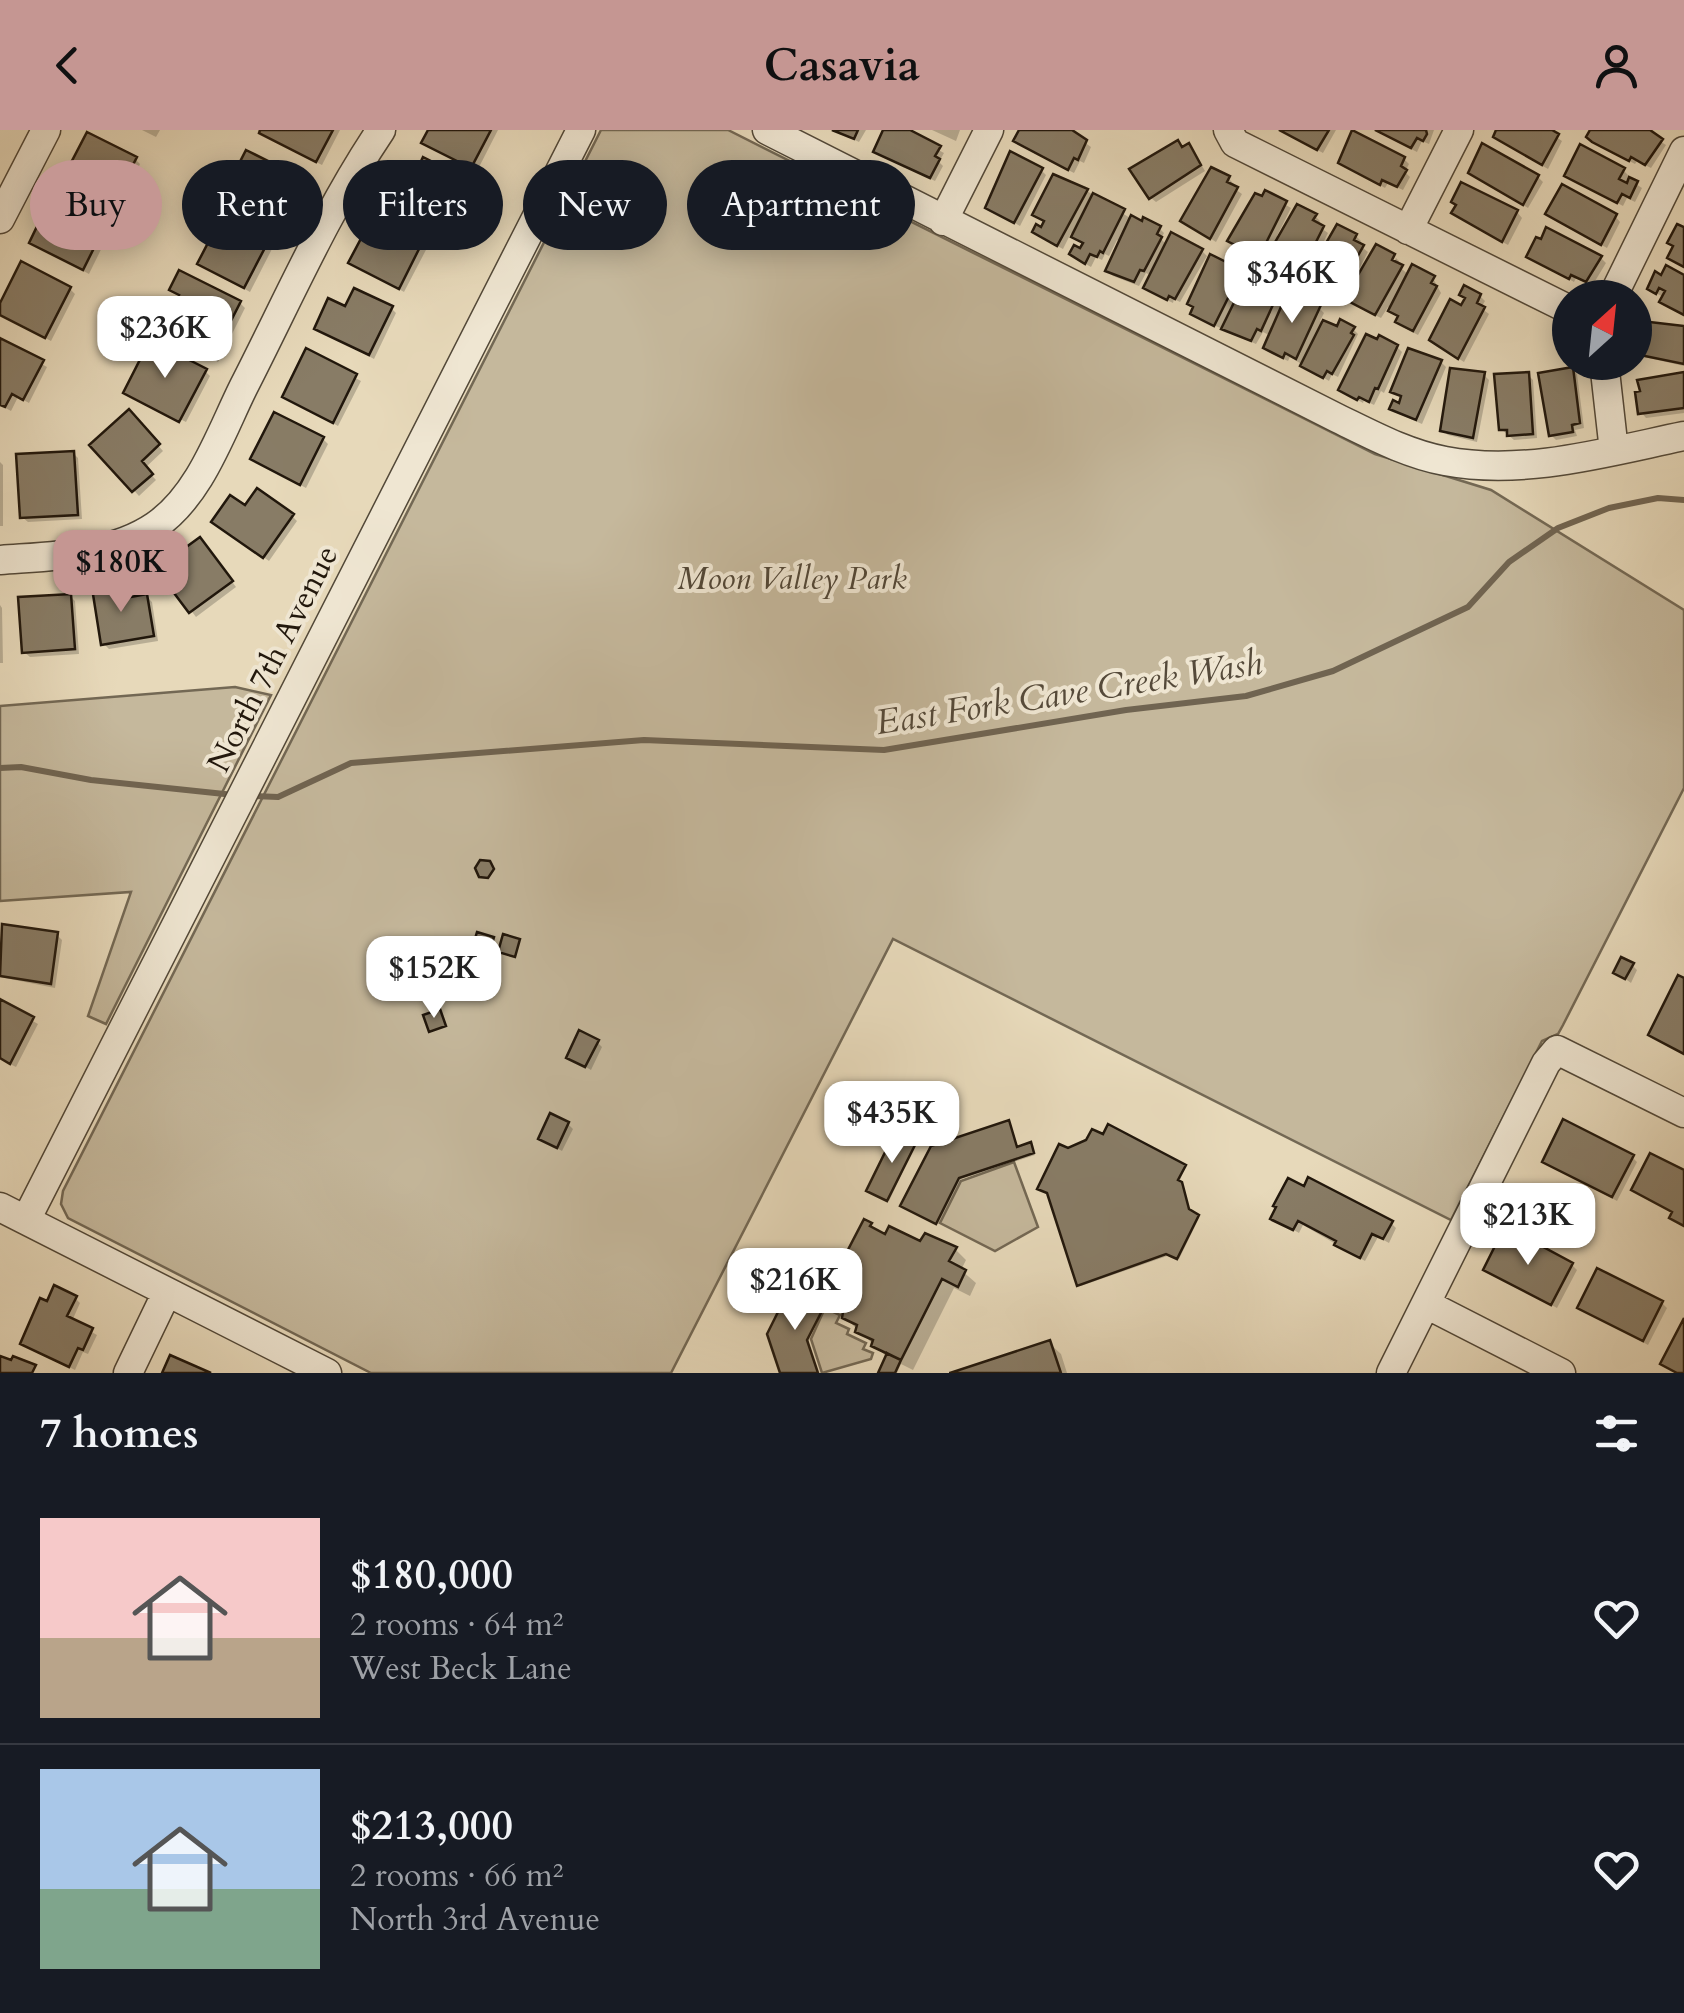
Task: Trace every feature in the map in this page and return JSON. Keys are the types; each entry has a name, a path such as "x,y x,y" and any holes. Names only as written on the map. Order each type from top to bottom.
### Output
{"street":[{"path":"0,219 46,130"},
{"path":"0,560 102,549 157,526 178,506 194,484 347,182 381,130"},
{"name":"North 7th Avenue","path":"26,1220 580,130"},
{"path":"767,130 1337,418 1417,454 1445,461 1525,466 1684,436"},
{"path":"943,221 989,130"},
{"path":"1408,230 1459,130"},
{"path":"1228,132 1236,142 1552,301"},
{"path":"1621,280 1684,151"},
{"path":"1606,380 1614,450"},
{"path":"1391,1373 1546,1063 1557,1050 1684,1113"},
{"path":"0,1206 327,1373"},
{"path":"128,1373 167,1292"},
{"path":"1426,1304 1561,1373"}],"green space":[{"name":"Moon Valley Park","path":"601,130 728,130 788,160 687,160 687,250 915,250 915,224 1375,454 1491,490 1684,610 1684,788 1563,1025 1558,1034 1542,1041 1451,1220 893,939 671,1373 371,1373 68,1218 61,1204 63,1191 540,250 667,250 667,160 586,160"},
{"path":"235,687 271,695 106,1024 88,1016 131,892 0,901 0,706"},
{"path":"1014,1162 1038,1227 995,1251 940,1223 961,1181"},
{"path":"825,1308 840,1315 836,1323 849,1329 847,1334 866,1343 863,1349 873,1353 871,1359 822,1373 811,1339"}],"building":[{"path":"260,130 333,130 317,160 259,133"},
{"path":"428,130 491,130 475,160 455,160 421,143"},
{"path":"832,130 858,130 854,139"},
{"path":"883,130 910,130 941,146 935,156 940,159 930,178 915,171 915,160 891,160 873,152"},
{"path":"1019,130 1072,130 1087,140 1078,160 1074,158 1068,170 1013,141"},
{"path":"1279,130 1329,130 1317,150"},
{"path":"1352,130 1405,157 1401,166 1407,170 1397,187 1382,180 1380,185 1338,163"},
{"path":"1375,130 1426,130 1427,134 1423,141 1417,138 1411,148"},
{"path":"1496,130 1552,130 1559,134 1542,165 1493,137"},
{"path":"1590,130 1650,130 1663,139 1645,165 1592,142 1586,137"},
{"path":"87,132 137,157 135,160 72,160"},
{"path":"1178,140 1182,147 1189,143 1201,165 1149,199 1129,169"},
{"path":"1482,143 1539,175 1523,205 1468,173"},
{"path":"1580,144 1625,168 1619,179 1627,183 1629,177 1638,181 1630,198 1622,194 1617,203 1564,176"},
{"path":"246,150 266,160 241,160"},
{"path":"1010,151 1043,168 1014,223 985,208"},
{"path":"1211,167 1230,176 1227,182 1238,187 1210,239 1180,221"},
{"path":"1053,174 1088,189 1057,246 1032,232 1036,224 1041,227 1044,221 1032,215"},
{"path":"1461,182 1518,210 1502,242 1451,213 1456,205 1451,202"},
{"path":"1562,184 1617,214 1601,245 1545,214"},
{"path":"1265,190 1287,201 1259,257 1227,241 1255,193 1262,196"},
{"path":"1093,193 1125,209 1103,253 1100,251 1097,257 1090,254 1085,264 1069,254 1074,245 1080,248 1083,243 1071,237"},
{"path":"1297,204 1317,214 1313,220 1324,226 1296,275 1266,258"},
{"path":"1131,215 1161,226 1157,234 1162,237 1134,282 1105,271"},
{"path":"1337,224 1357,234 1354,240 1364,245 1335,296 1306,278"},
{"path":"1677,224 1684,227 1684,267 1667,258 1673,246 1667,243"},
{"path":"1546,227 1602,256 1587,280 1571,275 1569,279 1526,257 1536,237 1541,239"},
{"path":"1171,232 1203,249 1175,299 1169,296 1167,300 1143,288"},
{"path":"1376,244 1395,254 1392,260 1403,265 1375,315 1348,301 1352,294 1348,292"},
{"path":"43,250 93,250 83,270"},
{"path":"204,250 264,250 244,288 197,264"},
{"path":"355,250 418,250 399,289 348,263"},
{"path":"1210,254 1242,270 1214,326 1190,314 1193,307 1187,304"},
{"path":"21,261 71,287 45,338 0,315 0,303"},
{"path":"1412,264 1435,276 1431,283 1437,286 1413,331 1395,322 1398,316 1388,311"},
{"path":"1666,265 1684,275 1684,315 1659,302 1665,291 1659,288 1656,294 1652,292 1655,271 1661,275"},
{"path":"179,270 241,301 212,358 151,327 161,305 171,310 179,295 169,290"},
{"path":"1248,274 1282,285 1261,331 1257,329 1251,341 1221,329"},
{"path":"1464,285 1481,294 1477,303 1485,307 1458,359 1429,340 1450,299 1461,305 1465,298 1459,295"},
{"path":"354,288 393,306 369,355 314,329 328,298 345,306"},
{"path":"1288,291 1321,305 1296,359 1285,353 1283,358 1263,348"},
{"path":"1340,319 1355,327 1351,333 1354,335 1332,374 1327,371 1323,378 1300,366 1323,320 1337,326"},
{"path":"1652,322 1684,326 1684,364 1652,357"},
{"path":"1366,334 1377,339 1379,335 1398,345 1369,402 1338,390"},
{"path":"0,338 44,360 23,400 12,394 5,407 0,405"},
{"path":"150,340 207,369 179,422 123,393"},
{"path":"306,348 357,374 333,423 282,397"},
{"path":"1408,348 1442,360 1416,420 1389,409 1393,400 1399,403 1401,396 1390,392"},
{"path":"1450,368 1485,372 1473,438 1440,431"},
{"path":"1552,371 1552,380 1575,380 1580,423 1572,425 1573,432 1549,436 1538,373"},
{"path":"1529,372 1533,434 1507,436 1507,430 1499,430 1494,374"},
{"path":"1684,372 1684,408 1638,414 1637,380"},
{"path":"129,409 160,444 142,461 153,474 132,492 89,445"},
{"path":"274,412 324,437 300,485 250,459"},
{"path":"74,451 78,515 20,518 16,454"},
{"path":"257,488 294,514 263,558 211,522 230,495 245,505"},
{"path":"200,537 233,581 189,613 156,569"},
{"path":"122,583 125,598 147,594 154,636 101,645 92,588"},
{"path":"71,594 75,649 22,653 18,597"},
{"path":"480,860 490,861 494,869 488,878 479,877 475,868"},
{"path":"2,924 58,932 51,984 0,976"},
{"path":"477,932 494,937 489,954 472,949"},
{"path":"503,934 520,939 515,957 498,952"},
{"path":"1621,957 1634,963 1625,979 1613,973"},
{"path":"1678,975 1684,978 1684,1054 1648,1035"},
{"path":"0,999 34,1017 10,1064 0,1058"},
{"path":"440,1009 446,1026 429,1032 423,1015"},
{"path":"579,1030 599,1040 585,1067 566,1058"},
{"path":"550,1113 569,1122 557,1148 538,1139"},
{"path":"1563,1119 1634,1155 1612,1197 1542,1162"},
{"path":"1009,1120 1017,1147 1031,1142 1034,1153 959,1178 936,1224 900,1206 931,1146"},
{"path":"1108,1124 1186,1165 1178,1180 1182,1182 1189,1209 1199,1215 1177,1259 1166,1254 1077,1286 1047,1193 1037,1189 1059,1144 1068,1148 1086,1140 1092,1129 1103,1134"},
{"path":"896,1130 917,1141 887,1201 866,1191"},
{"path":"1650,1153 1684,1170 1684,1226 1669,1218 1672,1212 1631,1190"},
{"path":"1308,1177 1393,1221 1383,1239 1372,1234 1360,1258 1298,1221 1293,1230 1270,1219 1288,1178 1304,1186"},
{"path":"864,1219 885,1234 889,1226 920,1241 925,1233 957,1247 949,1261 966,1270 958,1287 942,1279 901,1360 871,1346 873,1340 855,1332 857,1325 826,1304 836,1284 824,1279 832,1261 840,1265"},
{"path":"1502,1232 1529,1246 1532,1241 1573,1263 1551,1305 1483,1270"},
{"path":"1597,1268 1663,1301 1643,1341 1577,1308"},
{"path":"54,1285 77,1296 67,1316 93,1328 83,1350 78,1348 69,1367 20,1344 40,1298 47,1301"},
{"path":"790,1288 825,1305 807,1340 818,1373 780,1373 767,1334"},
{"path":"1684,1318 1684,1373 1677,1373 1660,1364"},
{"path":"1050,1340 1061,1373 950,1373"},
{"path":"887,1353 901,1360 895,1373 878,1373"},
{"path":"170,1355 211,1373 162,1373"},
{"path":"0,1356 11,1360 13,1356 36,1365 32,1373 0,1373"}],"waterway":[{"name":"East Fork Cave Creek Wash","path":"251,796 278,797 351,763 644,740 884,750 1126,710 1246,696 1333,671 1468,607 1509,562 1558,528 1609,508 1658,498 1684,500"},
{"name":"East Fork Cave Creek Wash","path":"0,768 21,767 91,780 234,795"}]}
